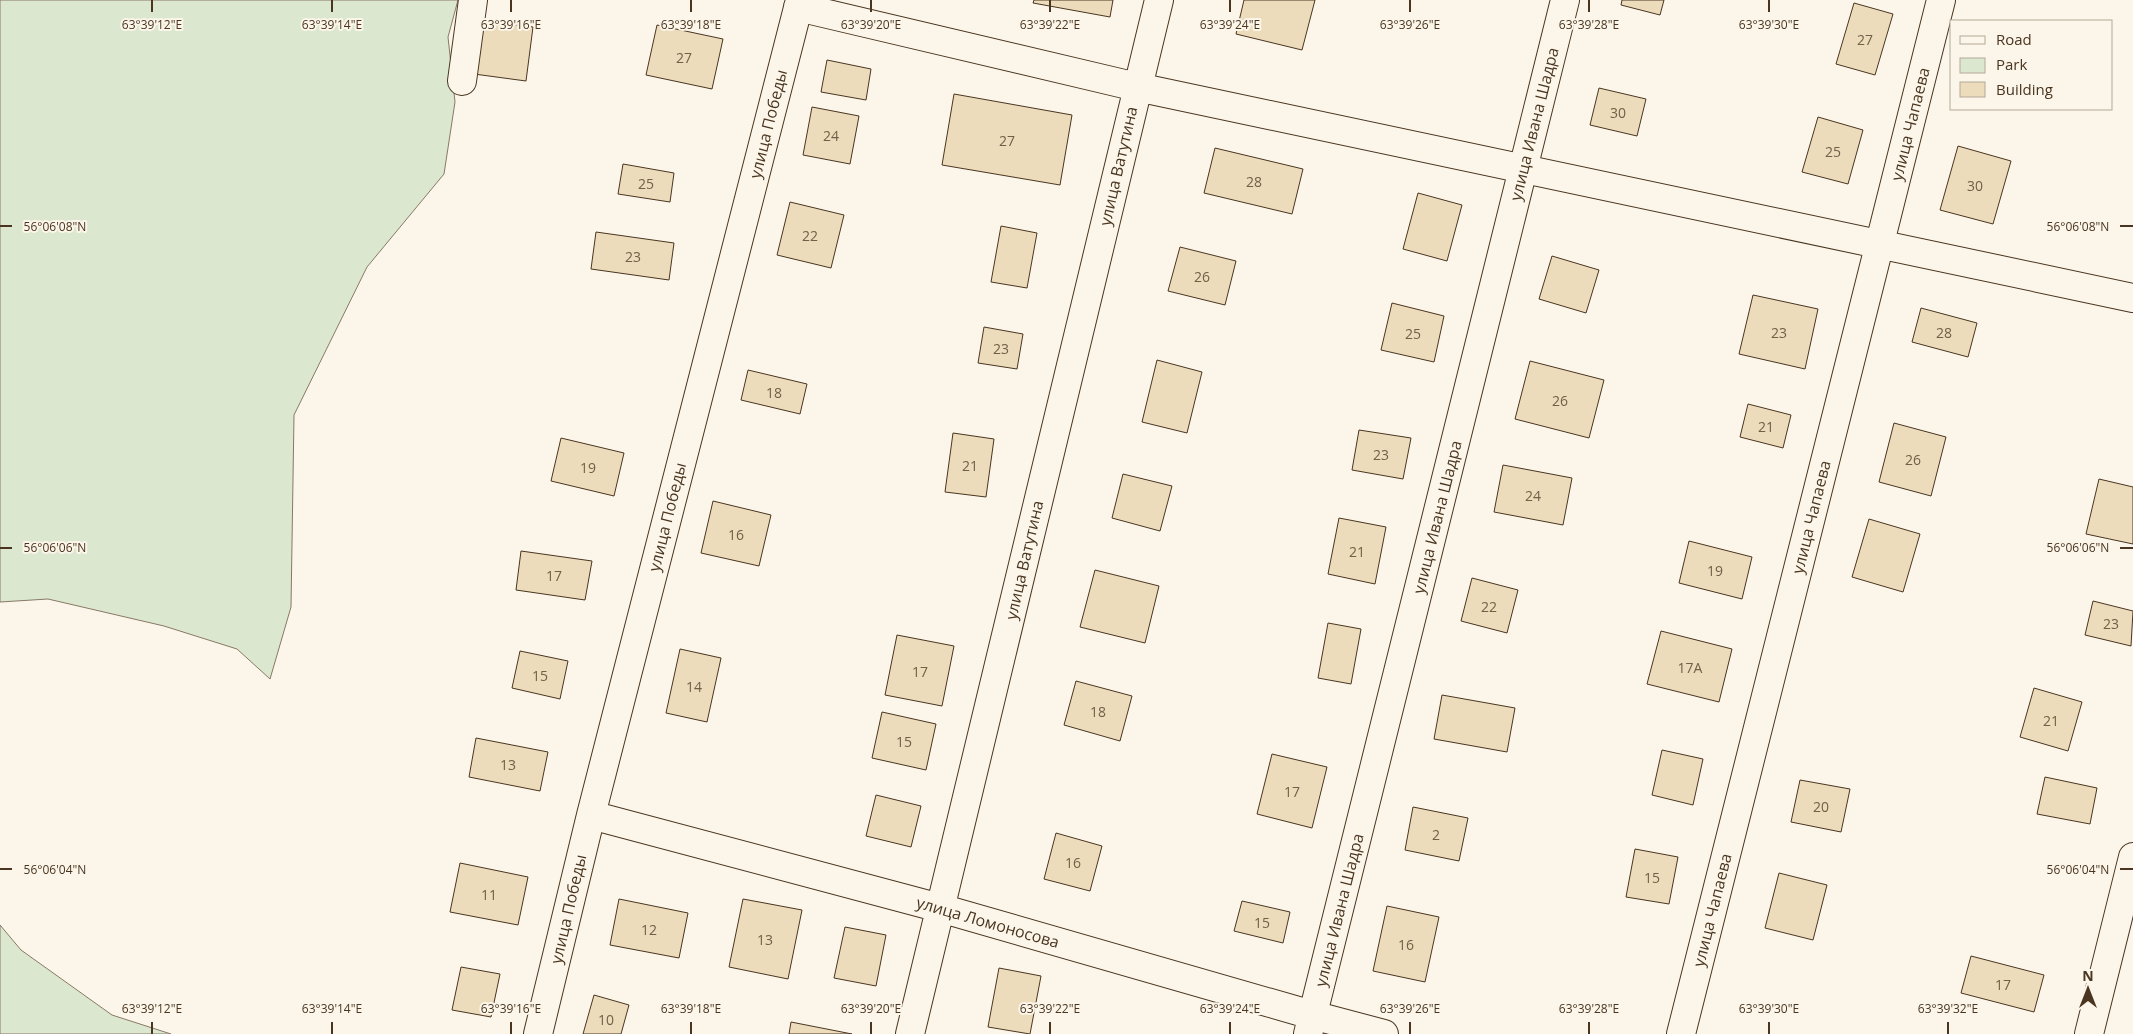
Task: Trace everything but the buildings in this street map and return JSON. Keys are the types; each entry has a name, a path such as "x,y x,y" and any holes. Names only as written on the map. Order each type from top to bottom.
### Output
{"street":[{"path":"462,81 472,0"},
{"name":"улица Ватутина","path":"910,1034 1159,0"},
{"name":"улица Ивана Шадра","path":"1310,1025 1565,0"},
{"name":"улица Чапаева","path":"1681,1034 1941,0"},
{"path":"799,3 1137,86 2133,298"},
{"name":"улица Победы","path":"538,1034 591,815 799,3"},
{"name":"улица Ломоносова","path":"591,815 940,908 1310,1025 1384,1034"},
{"path":"2089,1034 2133,857"}],"green space":[{"path":"0,0 458,0 448,37 455,102 444,174 367,267 294,415 291,607 270,679 237,649 164,626 48,599 0,602"},
{"path":"0,925 21,950 112,1015 171,1034 0,1034"}]}
